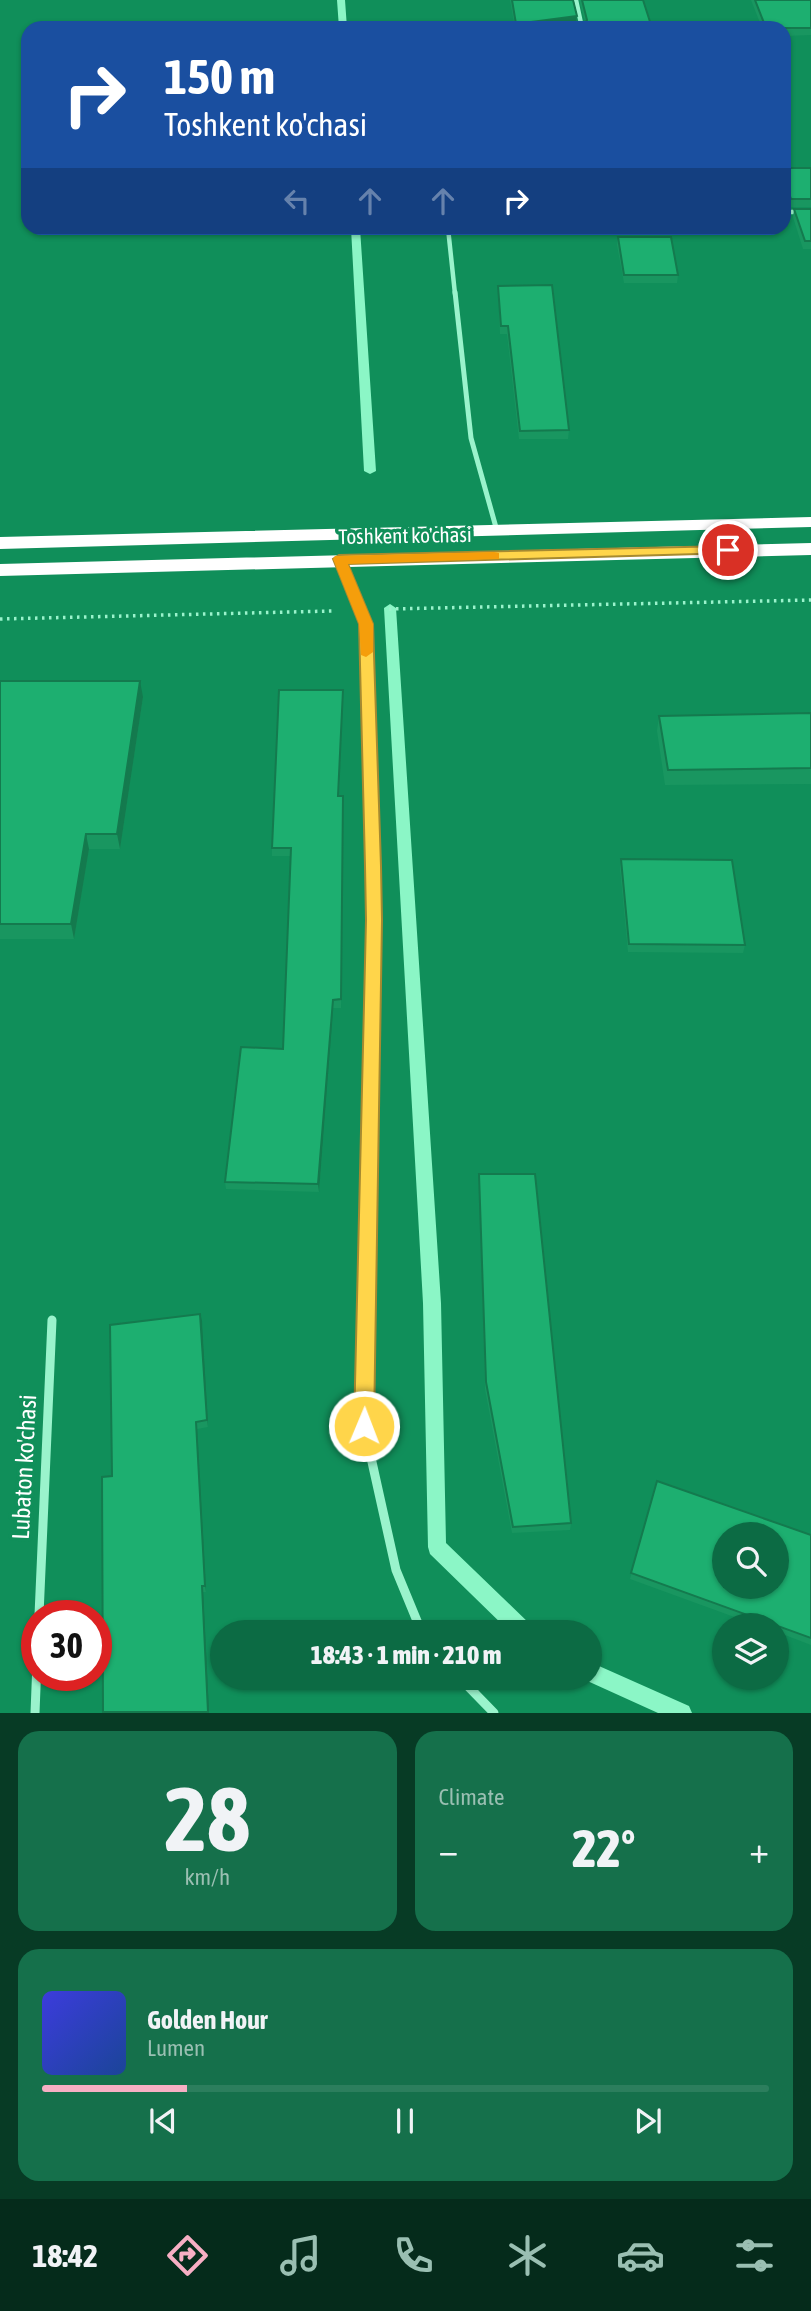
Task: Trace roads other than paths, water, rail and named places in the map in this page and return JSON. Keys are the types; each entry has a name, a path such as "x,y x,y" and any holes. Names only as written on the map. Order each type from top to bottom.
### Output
{"highway":[{"name":"Toshkent ko'chasi","path":"0,543 811,522"},
{"name":"Toshkent ko'chasi","path":"0,570 811,548"}],"street":[{"path":"576,0 580,21"},
{"path":"791,212 811,212"},
{"path":"449,235 471,438 497,531"},
{"path":"339,559 366,624 374,920 364,1426 396,1570 417,1620"},
{"name":"Lubaton ko'chasi","path":"40,1600 52,1321"},
{"path":"472,1690 494,1713"},
{"path":"34,1713 35,1691"}],"waterway":[{"path":"341,0 342,21"},
{"path":"355,235 370,471"},
{"path":"390,608 432,1303 437,1547 512,1620"},
{"path":"602,1677 682,1713"}]}
